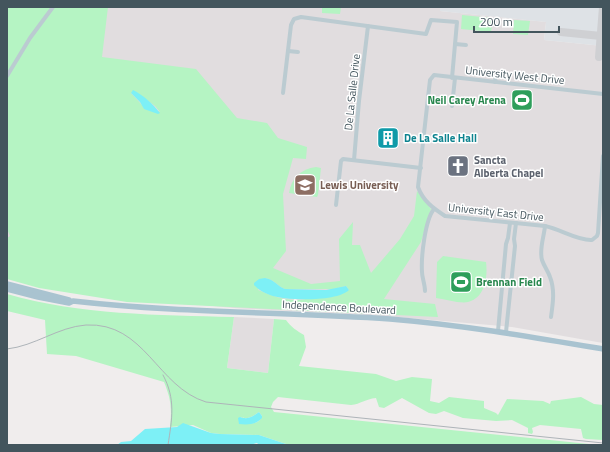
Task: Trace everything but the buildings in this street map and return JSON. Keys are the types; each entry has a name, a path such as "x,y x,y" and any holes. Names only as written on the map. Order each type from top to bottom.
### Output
{"main road":[{"name":"Independence Boulevard","path":"7,284 73,301 148,308 390,319 506,332 603,349"},
{"name":"Independence Boulevard","path":"7,289 49,300 69,303 73,301"}],"street":[{"path":"7,76 30,38 53,7"},
{"path":"283,93 291,26 294,19 301,17 426,34 431,20 457,22 452,106"},
{"name":"De La Salle Drive","path":"354,160 368,26"},
{"path":"455,44 466,45"},
{"path":"288,51 298,52"},
{"path":"495,82 496,73"},
{"name":"University West Drive","path":"421,168 430,80 434,75 601,93"},
{"name":"University East Drive","path":"421,168 418,187 422,196 434,209 445,216 545,226 586,240 592,240 597,236 599,228 603,156"},
{"path":"336,204 341,161 343,159 421,168"},
{"path":"425,291 422,272 423,244 429,220 434,209"},
{"path":"498,331 506,244 510,223"},
{"path":"506,332 516,223"},
{"path":"545,226 542,255 543,263 550,278 553,290 554,298 551,317"},
{"path":"500,312 501,316 504,317 507,316 508,313"}],"shaded area":[{"name":"Lewis University","path":"61,7 440,7 440,11 546,22 544,40 603,46 603,343 512,327 385,316 234,308 97,295 7,275 7,95"},
{"path":"440,7 603,7 603,46 544,40 546,22 440,11"},
{"path":"234,317 274,319 268,373 227,368"}],"green space":[{"path":"7,7 108,7 102,57 196,69 237,118 267,123 278,138 307,147 306,159 293,158 283,194 286,251 273,268 311,284 340,281 339,239 353,222 352,245 360,245 371,273 400,239 414,216 417,191 431,209 421,242 384,299 435,304 438,317 127,302 39,288 7,279 7,238 10,236 7,229","holes":["136,92 155,106 160,112 142,105 131,93","265,278 285,289 333,289 346,286 349,290 297,300 287,299 258,290"]},
{"path":"322,7 341,7 340,14 322,13"},
{"path":"462,15 493,18 491,32 461,29"},
{"path":"514,20 530,21 528,35 513,34"},
{"path":"316,167 321,168 317,197 289,193 294,179 301,172"},
{"name":"Brennan Field","path":"443,256 486,262 486,280 482,292 474,300 461,302 436,298 437,262"},
{"path":"7,294 63,306 119,313 234,317 227,368 268,373 274,319 286,320 294,329 304,335 306,347 299,366 376,374 396,381 412,377 432,379 430,401 439,403 449,397 484,401 484,408 498,415 507,399 543,401 550,404 551,401 581,397 594,404 603,405 603,440 583,438 581,429 540,425 532,428 532,434 528,433 528,428 512,420 496,421 463,418 444,411 436,414 429,413 402,398 384,408 379,407 376,398 351,405 278,397 273,402 271,407 274,412 599,445 289,445 259,435 211,433 193,425 170,427 170,404 164,382 76,356 47,354 45,320 7,311","holes":["259,412 262,416 257,422 243,424 240,417 250,418"]}],"water":[{"path":"133,90 148,100 160,113 158,114 144,109 140,102 131,93"},
{"path":"265,278 285,289 326,290 346,286 349,290 334,297 298,299 277,297 260,290 254,285 254,283 259,279"},
{"path":"259,412 262,418 257,422 239,424 238,418 250,418"},
{"path":"183,423 211,433 259,435 289,445 259,445 257,443 250,445 117,445 121,442 131,441 145,429 177,427"}],"taxiway":[{"path":"599,57 603,7"},
{"path":"561,32 601,36"}],"railway":[{"path":"7,349 27,344 76,326 86,325 106,327 123,334 137,344 175,383 189,394 206,402 603,443"},
{"path":"163,375 170,392 172,409 168,445"}],"place":[{"name":"Neil Carey Arena","path":"522,100"},
{"name":"De La Salle Hall","path":"388,138"},
{"name":"Sancta Alberta Chapel","path":"458,166"},
{"name":"Lewis University","path":"305,185"},
{"name":"Brennan Field","path":"461,282"}]}
